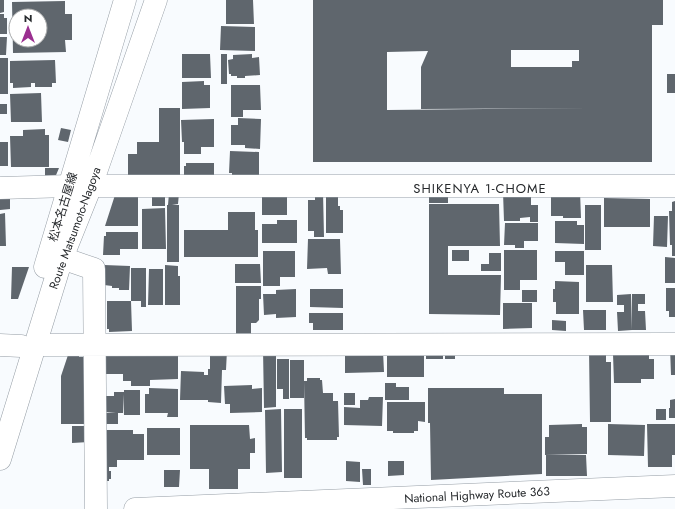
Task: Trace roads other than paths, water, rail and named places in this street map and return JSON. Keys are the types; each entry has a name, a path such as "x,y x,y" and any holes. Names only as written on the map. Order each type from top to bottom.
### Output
{"main road":[{"name":"松本名古屋線","path":"0,414 19,345 125,0"},
{"name":"Route Matsumoto-Nagoya","path":"0,459 19,345 62,258 91,186 156,0"},
{"path":"0,188 69,186"},
{"path":"91,186 675,186"},
{"path":"62,258 94,268 96,509"},
{"path":"19,345 675,344"},
{"name":"National Highway Route 363","path":"135,509 675,486"}],"district":[{"name":"SHIKENYA 1-CHOME","path":"480,188"}]}
